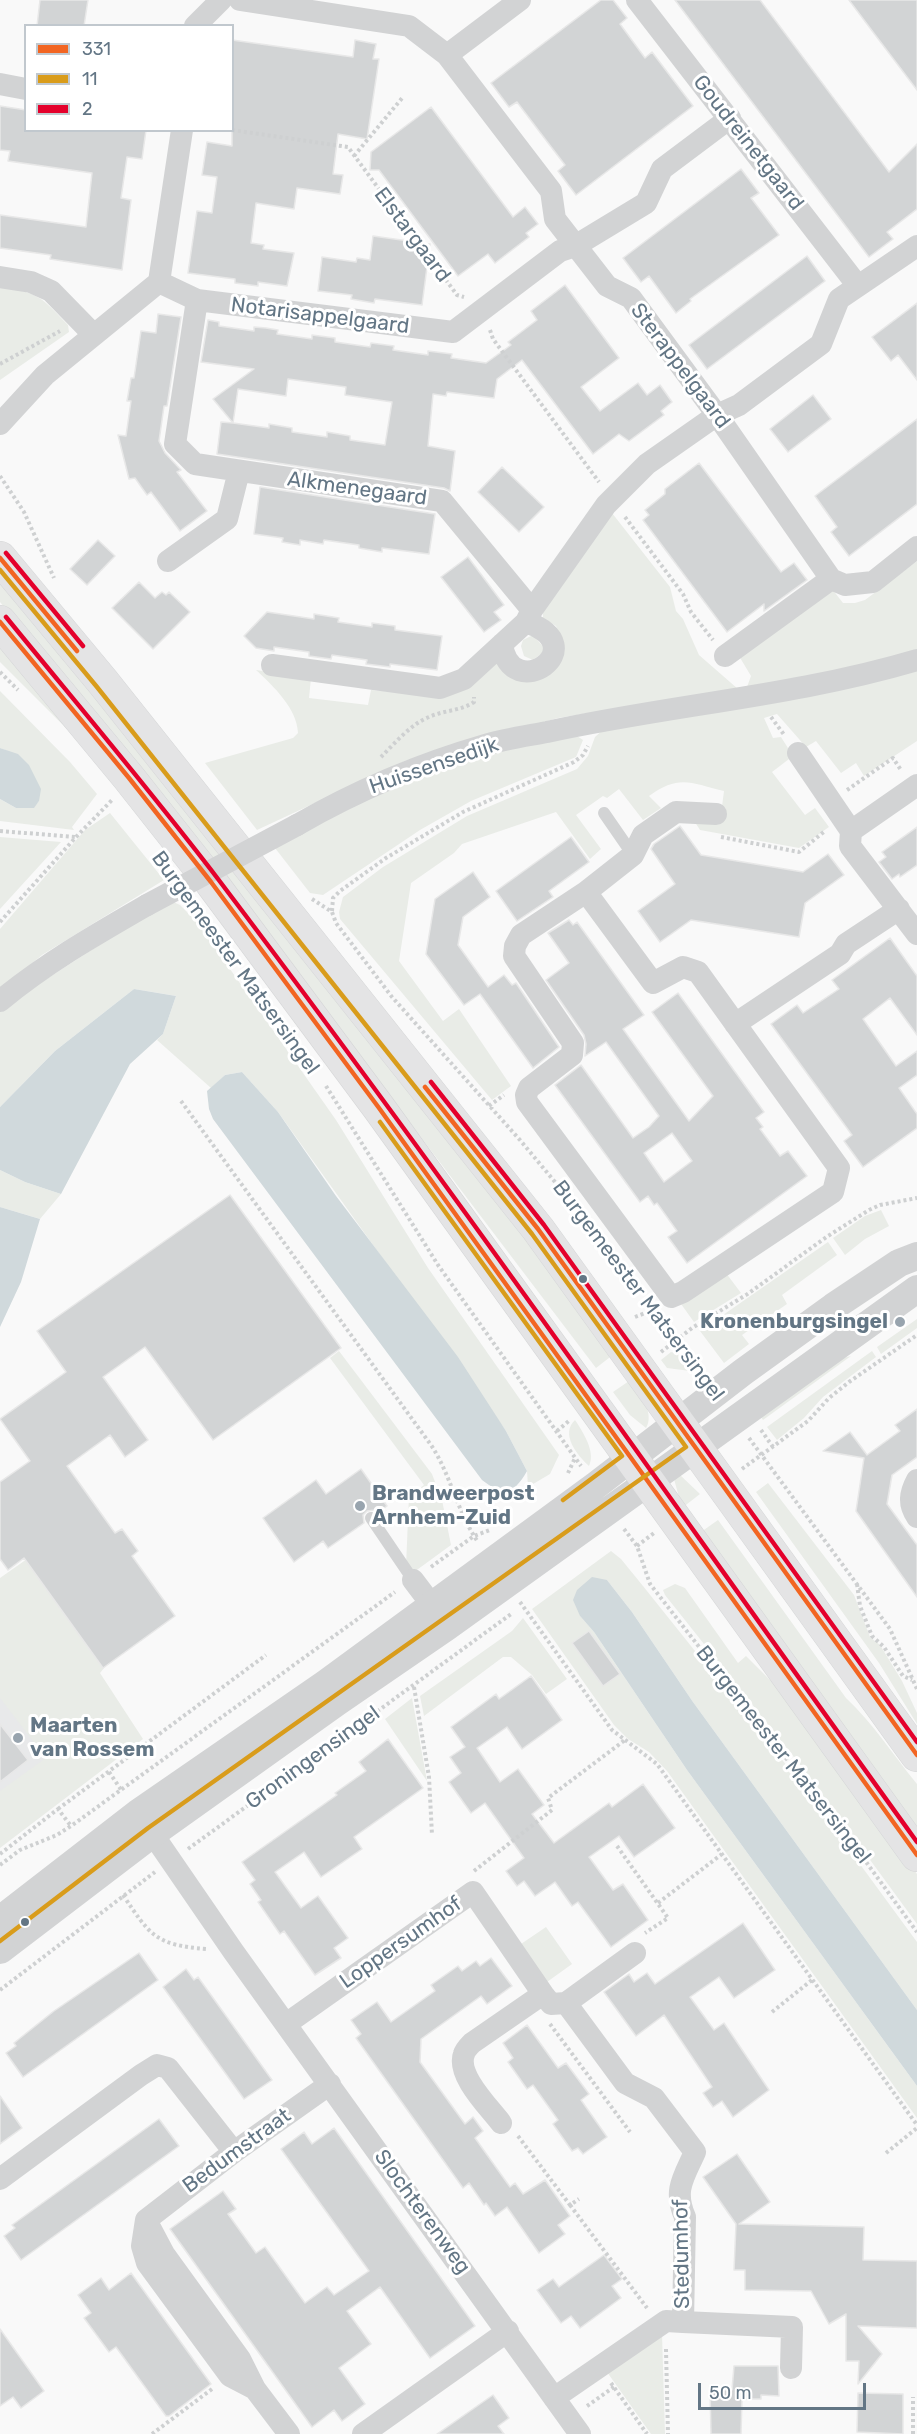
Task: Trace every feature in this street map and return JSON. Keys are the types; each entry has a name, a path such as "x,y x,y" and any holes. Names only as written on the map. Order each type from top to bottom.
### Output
{"main road":[{"name":"Burgemeester Matsersingel","path":"0,558 103,682 538,1229 917,1755"},
{"name":"Burgemeester Matsersingel","path":"0,622 129,778 218,891 386,1117 917,1855"}],"street":[{"path":"197,24 221,0"},
{"path":"447,55 520,0"},
{"name":"Goudreinetgaard","path":"637,0 858,286"},
{"name":"Sterappelgaard","path":"248,1 409,26 447,55 551,191 555,219 607,286 631,298 717,415 831,579"},
{"path":"0,84 24,89"},
{"name":"Notarisappelgaard","path":"159,282 197,300 453,332 560,251 575,246 646,203 662,169 730,118"},
{"path":"0,424 86,327 159,282 182,132"},
{"path":"272,665 440,688 467,676 529,616 611,498 647,464 717,415 739,405 821,344 839,298 917,246"},
{"path":"0,277 31,282 51,291 86,327"},
{"name":"Alkmenegaard","path":"197,300 175,444 195,464 442,501 529,616 552,639 553,653 547,664 534,672 523,672 509,662 502,644"},
{"path":"0,400 45,375"},
{"path":"168,561 227,519 239,471"},
{"path":"725,656 831,579 845,585 873,582 917,546"},
{"name":"Huissensedijk","path":"0,1001 34,973 69,950 147,905 339,801 401,774 485,745 588,723 773,694 917,660"},
{"path":"798,753 841,817 850,846 917,934"},
{"path":"841,817 916,786"},
{"path":"586,892 652,983 684,967 698,972 839,1168 833,1192 683,1292 671,1297 527,1102 526,1095 529,1088 572,1055 573,1043 513,956 521,935 586,892 633,855 643,835 676,812 716,814"},
{"path":"735,1024 840,954 846,944 899,909"},
{"path":"0,1950 145,1824 325,1684 440,1616 519,1595 611,1509 677,1423 833,1307 899,1263 917,1256"},
{"path":"440,1616 491,1561 641,1470 696,1449 917,1289"},
{"path":"917,1480 910,1493 912,1510 917,1517"},
{"path":"413,1580 440,1616"},
{"path":"0,1920 145,1824"},
{"name":"Slochterenweg","path":"145,1824 233,1951 575,2426"},
{"name":"Loppersumhof","path":"286,2024 473,1892 553,2000 625,2083 654,2098 695,2152"},
{"path":"501,2123 466,2076 462,2064 464,2053 472,2043 635,1953"},
{"path":"0,2179 141,2074 157,2065 168,2068 234,2152"},
{"name":"Bedumstraat","path":"146,2220 234,2152 330,2084"},
{"name":"Stedumhof","path":"670,2323 685,2217 678,2201 682,2179 695,2152"},
{"path":"146,2220 142,2246 147,2263 230,2376 255,2389"},
{"path":"146,2220 164,2254 240,2359 255,2389 289,2434"},
{"name":"Stedumhof","path":"554,2398 670,2323 792,2327 791,2368"},
{"path":"363,2434 508,2331"}],"lane":[{"path":"604,813 633,855"},
{"path":"371,1518 413,1580"}],"path":[{"path":"354,156 403,97"},
{"name":"Elstargaard","path":"234,130 348,147 457,295 469,299 480,312 488,323 493,339 683,594 691,612 725,656"},
{"path":"0,364 86,327"},
{"path":"379,759 415,725 429,717 467,707 474,702 474,690 467,676"},
{"name":"Burgemeester Matsersingel","path":"566,1196 520,1140 392,997 336,923 332,912 333,898 340,891 386,858 463,812 574,762 583,755 588,745 588,723"},
{"path":"687,813 699,833 799,852 841,817 893,758 916,786"},
{"path":"0,922 114,798 120,807"},
{"path":"0,831 76,837"},
{"name":"Burgemeester Matsersingel","path":"320,1077 438,1265 575,1458"},
{"path":"181,1101 444,1464 467,1524 491,1561"},
{"path":"677,1340 869,1210 880,1205 917,1198"},
{"name":"Burgemeester Matsersingel","path":"647,1300 715,1393"},
{"path":"635,1317 654,1309"},
{"path":"761,1455 808,1421 829,1398 849,1382 917,1335"},
{"name":"Burgemeester Matsersingel","path":"736,1421 890,1629 917,1689"},
{"name":"Burgemeester Matsersingel","path":"611,1509 637,1546 650,1584 846,1835 917,1932"},
{"path":"620,1537 629,1535"},
{"path":"0,1865 20,1850 57,1835 71,1826 474,1536"},
{"path":"857,1584 860,1606 873,1636 884,1647 903,1676 912,1680"},
{"path":"519,1595 612,1731 657,1764 917,2127 886,2153"},
{"name":"Groningensingel","path":"0,1990 123,1894 505,1620 519,1595"},
{"path":"0,1854 266,1655"},
{"path":"414,1686 429,1778 432,1834"},
{"path":"472,1872 552,1810 548,1798 625,1740"},
{"path":"58,1809 71,1826"},
{"path":"617,1846 668,1918 634,1941 640,1950 635,1953"},
{"path":"658,1903 722,1854"},
{"path":"123,1894 153,1936 180,1947 233,1951"},
{"path":"772,2012 812,1980"},
{"path":"553,2000 547,2020 630,2132"},
{"path":"501,2123 518,2137 570,2205 670,2323 668,2434"},
{"path":"570,2205 579,2199"},
{"path":"600,2368 647,2434"},
{"path":"152,2434 230,2376"},
{"path":"575,2426 614,2387"},
{"path":"913,2434 914,2397"}],"shaded area":[{"path":"0,287 32,294 39,298 68,325 69,332 0,380"},
{"path":"612,513 670,587 676,611 683,619 699,655 738,689 558,718 407,760 257,830 205,763 293,738 298,733 297,724 289,706 256,670 311,678 309,698 368,705 371,690 408,693 501,658 515,675 563,643 556,626 543,618 543,606"},
{"path":"917,561 917,652 850,670 747,687 751,676 739,656 829,585 843,603 855,603 865,600"},
{"path":"0,577 283,927 614,1354 596,1368 303,982 0,602"},
{"path":"533,635 546,650 533,660 524,656 521,646 523,640"},
{"path":"0,644 82,744 0,662"},
{"path":"917,668 917,741 864,776 856,763 841,773 816,741 806,747 777,714 764,718 773,738 781,737 793,756 772,772 805,815 815,808 829,827 799,848 700,830 693,819 720,822 724,791 685,782 669,785 649,796 661,808 643,820 619,789 607,798 603,796 576,815 601,849 590,859 556,812 462,844 454,853 411,883 399,961 443,1021 459,1009 511,1086 492,1100 340,919 339,912 343,897 383,867 467,816 577,769 588,756 595,737 607,726"},
{"path":"0,691 70,762 97,794 72,827 74,830 0,821 0,799 16,808 33,808 39,801 28,767 19,757 0,748"},
{"path":"571,732 583,740 576,757 471,801 420,830 323,895 310,893 275,848 309,827 438,765"},
{"path":"0,748 18,754 29,765 41,789 39,801 34,808 16,808 0,799"},
{"path":"110,813 164,880 42,955 0,990 0,929 85,830"},
{"path":"0,837 61,842 0,909"},
{"path":"169,900 180,905 197,922 336,1120 428,1268 559,1455 550,1474 528,1487 527,1471 506,1431 278,1112 242,1072 225,1075 211,1088 157,1040 163,1034 176,996 134,989 55,1051 0,1107 0,1009"},
{"path":"134,989 176,996 163,1034 130,1064 61,1194 25,1182 0,1170 0,1107 55,1051"},
{"path":"242,1072 278,1112 336,1196 458,1357 506,1431 527,1471 513,1488 502,1491 482,1480 213,1119 209,1109 207,1091 225,1075"},
{"path":"0,1170 25,1182 61,1194 40,1219 0,1207"},
{"path":"0,1207 40,1219 21,1282 0,1327"},
{"path":"881,1210 889,1226 865,1239 845,1255 833,1238 865,1216"},
{"path":"828,1242 837,1255 782,1295 787,1304 742,1335 749,1344 724,1363 700,1331"},
{"path":"726,1273 741,1293 694,1322 681,1304"},
{"path":"917,1319 917,1328 881,1354 877,1347"},
{"path":"339,1351 432,1474 442,1500 451,1545 410,1575 406,1566 409,1496 424,1485 330,1358"},
{"path":"872,1351 876,1357 823,1397 804,1418 777,1440 767,1427"},
{"path":"671,1352 679,1354 690,1371 667,1368 661,1360"},
{"path":"851,1356 763,1420 757,1411 831,1361"},
{"path":"632,1379 648,1410 646,1428 630,1415 613,1392"},
{"path":"575,1420 590,1448 589,1466 575,1450 570,1438 569,1432"},
{"path":"679,1474 700,1494 682,1508 674,1479"},
{"path":"768,1483 854,1595 870,1637 880,1645 902,1681 917,1713 917,1724 879,1663 756,1492"},
{"path":"88,1516 50,1589 105,1667 100,1673 143,1739 0,1848 0,1791 46,1758 0,1698 0,1578"},
{"path":"718,1520 846,1698 874,1729 917,1784 917,1832 701,1532"},
{"path":"611,1551 621,1559 799,1781 917,1942 917,2010 607,1580 580,1616 594,1632 687,1770 917,2086 917,2118 667,1771 649,1752 628,1739 614,1725 532,1609"},
{"path":"592,1577 607,1580 632,1612 693,1702 917,2010 917,2086 687,1770 594,1632 580,1616 573,1600 577,1590"},
{"path":"675,1584 685,1588 738,1663 746,1656 780,1690 917,1874 917,1924 805,1771 665,1595 663,1590"},
{"path":"523,1618 567,1679 546,1694 532,1675 511,1657 503,1657 424,1716 420,1696 512,1631"},
{"name":"Maarten van Rossem","path":"0,1689 72,1788 0,1843"},
{"path":"412,1698 427,1781 385,1719"},
{"path":"546,1927 572,1964 547,1982 521,1944"},
{"path":"662,2334 665,2434 651,2434 607,2372"}],"building":[{"path":"40,0 88,0 84,24 37,24"},
{"path":"601,0 613,0 627,18 620,24 645,58 652,52 693,106 576,195 558,171 565,165 517,102 509,107 491,83"},
{"path":"675,0 760,0 889,172 917,144 917,209 887,232 893,239 869,257"},
{"path":"849,0 917,0 917,90 873,32"},
{"path":"234,40 353,57 355,40 376,44 373,59 379,59 367,139 338,134 333,174 343,175 340,194 297,188 294,209 256,203 251,243 264,245 263,249 294,253 287,286 258,282 258,286 235,283 235,279 188,273 197,211 212,213 217,177 202,175 207,142 232,146"},
{"path":"0,106 24,110 24,132 146,132 142,159 127,157 121,198 131,200 122,270 50,259 51,255 0,248 0,215 86,227 92,173 8,161 10,151 0,150"},
{"path":"431,107 513,217 525,207 538,224 526,233 529,237 495,263 488,254 458,276 379,170 370,170 371,152"},
{"path":"741,169 759,193 751,198 779,235 690,299 691,301 676,313 649,276 641,282 623,258"},
{"path":"373,236 430,244 422,305 375,299 374,303 351,299 352,295 318,291 322,257 356,262 357,258 370,260"},
{"path":"807,256 825,281 707,369 689,345"},
{"path":"565,285 619,358 581,387 600,411 638,383 647,395 660,385 672,402 661,411 664,415 629,441 619,434 593,454 522,360 497,379 494,398 447,392 446,396 433,394 428,446 455,451 450,491 444,488 217,454 221,422 233,423 213,399 254,369 201,362 208,320 219,322 219,326 254,331 254,327 266,328 278,330 277,334 312,339 312,335 335,338 335,342 370,347 371,343 394,346 393,350 428,355 428,351 452,354 451,358 486,363 511,345 508,342 537,320 531,311","holes":["288,379 346,387 345,395 392,402 385,445 350,440 350,436 327,432 327,437 292,432 292,428 269,424 269,428 233,423 238,389 286,396"]},
{"path":"917,303 917,380 898,355 891,361 872,337"},
{"path":"158,314 181,317 159,441 165,453 181,470 177,472 207,511 180,531 151,492 147,495 135,478 129,479 118,435 126,436 131,401 127,401 131,378 134,378 141,331 156,333"},
{"path":"813,395 831,419 788,452 770,429"},
{"path":"917,419 917,504 849,556 831,532 837,527 815,496"},
{"path":"699,463 781,572 794,563 807,580 764,611 764,604 727,632 643,520 649,515 645,510 665,494 665,489"},
{"path":"502,467 544,507 519,532 478,492"},
{"path":"260,487 435,514 429,554 382,548 382,552 359,548 359,545 324,540 323,544 300,540 300,545 282,542 283,538 254,534"},
{"path":"98,540 115,556 87,585 70,569"},
{"path":"468,557 504,605 494,612 501,620 484,632 441,577"},
{"path":"139,582 155,598 162,592 166,595 169,592 190,612 153,649 112,608"},
{"path":"267,612 314,619 314,614 339,618 338,622 372,627 372,623 395,626 395,630 442,636 437,670 390,664 390,667 366,664 367,660 332,655 331,659 309,656 309,652 274,647 274,651 256,648 244,636"},
{"path":"680,826 701,855 803,872 828,854 844,875 805,903 799,937 691,920 660,942 638,911 675,884 651,849 654,844"},
{"path":"917,827 917,865 900,877 899,874 892,879 879,862 886,857 882,852"},
{"path":"571,837 589,862 549,891 553,897 517,921 496,891"},
{"path":"473,872 490,897 463,917 458,945 488,987 504,975 512,985 516,983 559,1047 533,1068 480,994 464,1005 426,954 435,899"},
{"path":"569,920 573,925 577,922 644,1015 623,1029 689,1121 713,1096 652,1012 678,993 764,1112 756,1118 763,1127 760,1129 780,1156 788,1151 807,1176 687,1263 668,1237 677,1231 657,1203 654,1205 648,1196 640,1202 555,1085 581,1065 633,1138 649,1127 659,1116 606,1042 585,1056 584,1035 546,980 569,963 548,933","holes":["672,1133 692,1161 664,1182 644,1153"]},
{"path":"890,938 917,976 917,1035 890,998 863,1019 896,1066 917,1051 917,1075 899,1088 917,1114 917,1128 863,1167 844,1141 852,1135 771,1024 797,1005 803,1013 839,989 832,980"},
{"path":"230,1195 341,1348 213,1440 145,1347 103,1377 148,1440 125,1457 110,1435 67,1466 115,1533 122,1529 138,1551 132,1556 175,1616 103,1668 24,1558 8,1570 0,1559 0,1482 30,1461 0,1419 66,1372 37,1331"},
{"path":"917,1409 917,1457 892,1475 887,1504 917,1545 917,1597 856,1511 864,1458 823,1451 850,1432 867,1455 900,1431 895,1425"},
{"path":"361,1469 387,1506 378,1513 374,1510 367,1511 363,1515 364,1523 328,1548 323,1541 294,1562 263,1518 316,1480 326,1494"},
{"path":"589,1631 620,1674 603,1686 572,1643"},
{"path":"531,1676 562,1720 522,1749 507,1727 477,1748 500,1782 518,1769 544,1805 532,1814 554,1843 609,1803 612,1807 643,1784 675,1828 634,1857 619,1836 589,1857 613,1890 623,1884 648,1920 611,1947 578,1902 572,1906 555,1882 535,1896 524,1881 517,1886 506,1871 524,1858 485,1803 471,1813 449,1782 461,1773 450,1757 465,1747 451,1727 496,1694 499,1699"},
{"path":"0,1724 28,1760 0,1782"},
{"path":"388,1739 423,1788 354,1837 362,1849 321,1877 304,1852 275,1872 301,1908 318,1896 348,1938 334,1948 341,1958 315,1975 284,1931 280,1934 258,1902 261,1900 250,1884 255,1880 242,1862 337,1795 335,1793 366,1771 359,1762"},
{"path":"743,1923 775,1970 734,1998 719,1977 690,1997 714,2030 724,2023 769,2090 733,2117 722,2101 713,2107 703,2093 712,2087 664,2015 636,2036 604,1992 629,1974 634,1982 647,1973 655,1984"},
{"path":"139,1953 158,1980 23,2077 6,2053 16,2046 14,2043 54,2011"},
{"path":"491,1958 512,1986 487,2004 481,1996 421,2039 420,2062 465,2124 473,2117 483,2131 475,2138 510,2187 515,2183 523,2194 545,2180 570,2216 558,2225 565,2234 539,2253 507,2207 495,2216 486,2203 484,2205 469,2183 463,2188 356,2038 361,2034 351,2020 377,2002 391,2022 435,1991 431,1985 458,1966 462,1971 476,1961 480,1966"},
{"path":"186,1969 194,1980 198,1977 272,2080 244,2099 163,1987"},
{"path":"527,2025 558,2068 566,2063 589,2094 581,2100 607,2137 583,2154 578,2148 572,2151 553,2124 558,2120 533,2085 527,2089 508,2062 513,2058 503,2043"},
{"path":"0,2096 22,2128 0,2144"},
{"path":"159,2119 179,2146 21,2260 4,2236 15,2228 12,2225"},
{"path":"334,2128 475,2326 430,2358 380,2287 347,2311 371,2344 339,2368 365,2404 342,2421 334,2410 312,2427 170,2229 223,2191 236,2209 228,2214 256,2253 265,2247 305,2303 327,2287 334,2295 369,2271 281,2149 304,2132 312,2144"},
{"path":"737,2154 770,2202 739,2224 864,2227 863,2260 917,2261 917,2328 858,2326 882,2354 858,2384 859,2361 846,2361 846,2314 829,2324 811,2291 745,2290 745,2270 734,2270 736,2224 703,2177"},
{"path":"604,2255 622,2279 612,2286 621,2298 580,2328 571,2316 561,2323 537,2290 553,2279 559,2287"},
{"path":"131,2273 211,2384 169,2416 166,2416 116,2347 109,2352 84,2318 91,2313 78,2295 101,2278 109,2290"},
{"path":"0,2329 44,2391 21,2408 13,2397 0,2406"},
{"path":"734,2366 778,2366 779,2396 761,2395 761,2399 742,2399 741,2434 711,2434 710,2390 732,2390"},
{"path":"858,2393 903,2394 903,2434 857,2432"},
{"path":"493,2395 509,2418 498,2426 504,2434 437,2434"}],"transit line":[{"name":"2","path":"6,553 83,646"},
{"name":"331","path":"0,558 77,651"},
{"name":"11","path":"0,570 97,687 532,1234 686,1447 148,1828 0,1941"},
{"name":"2","path":"6,617 166,813 307,998 483,1238 917,1842"},
{"name":"331","path":"0,622 129,778 211,882 379,1108 917,1855"},
{"name":"2","path":"431,1082 544,1225 917,1742"},
{"name":"331","path":"425,1087 538,1229 917,1755"},
{"name":"11","path":"380,1122 622,1456 563,1500"}],"place":[{"name":"Kronenburgsingel","path":"900,1322"},
{"name":"Brandweerpost Arnhem-Zuid","path":"360,1506"},
{"name":"Maarten van Rossem","path":"18,1738"}]}
